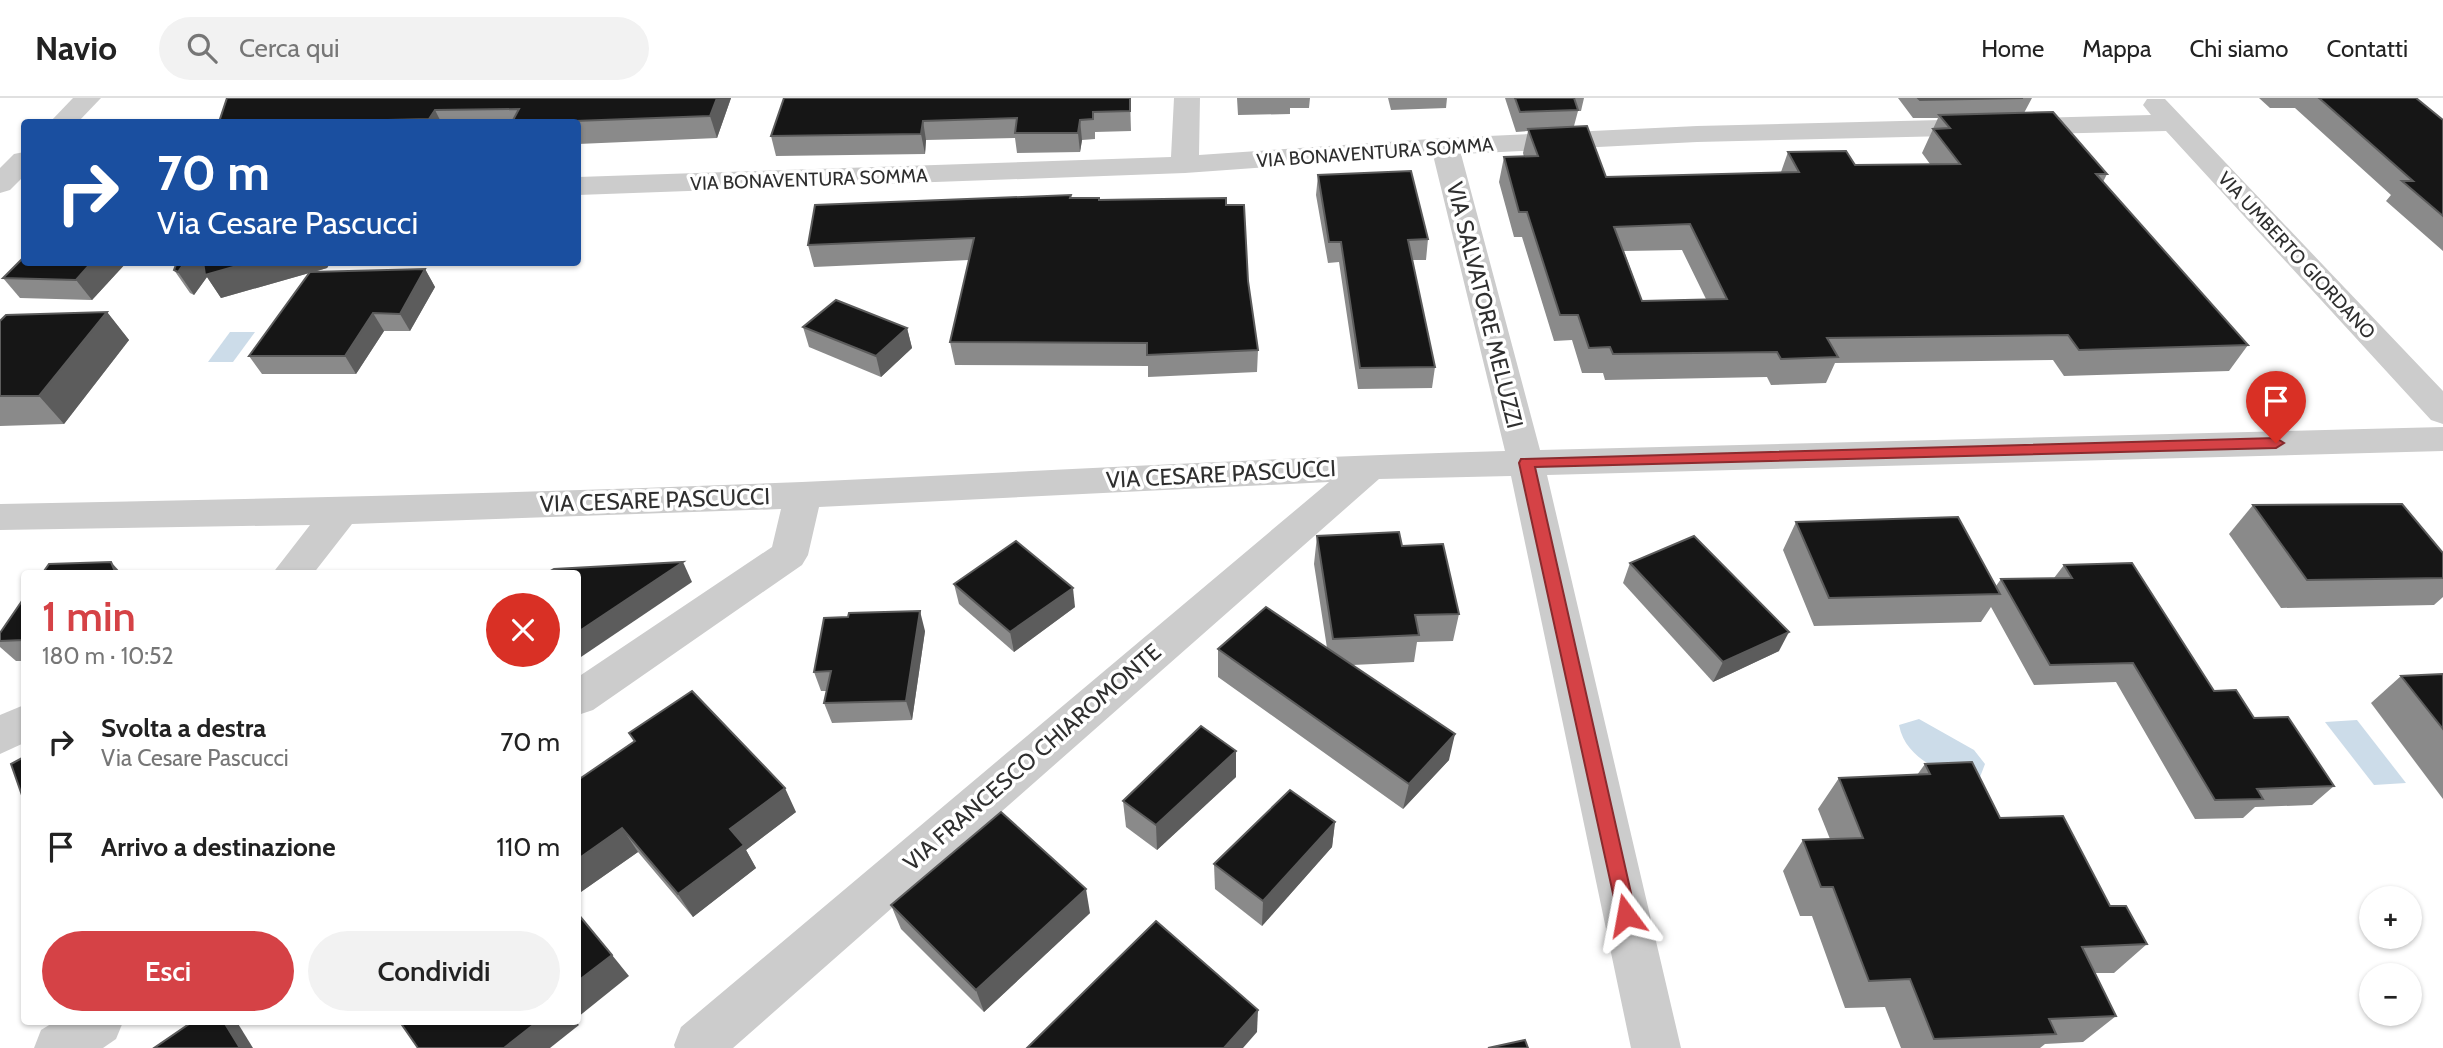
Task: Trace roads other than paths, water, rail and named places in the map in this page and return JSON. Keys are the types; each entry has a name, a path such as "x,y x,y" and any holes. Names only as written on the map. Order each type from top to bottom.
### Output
{"street":[{"path":"66,119 88,98"},
{"path":"1185,165 1187,98"},
{"name":"VIA UMBERTO GIORDANO","path":"2150,98 2436,396"},
{"name":"VIA BONAVENTURA SOMMA","path":"581,187 1185,165 1445,146 1697,134 2174,123"},
{"name":"VIA SALVATORE MELUZZI","path":"1445,146 1526,463 1656,1048"},
{"path":"0,184 21,163"},
{"path":"0,199 21,198"},
{"name":"VIA CESARE PASCUCCI","path":"0,517 342,512 803,495 1370,467 2443,439"},
{"name":"VIA FRANCESCO CHIAROMONTE","path":"701,1048 699,1045 1370,467"},
{"path":"581,696 789,555 803,495"},
{"path":"294,570 342,512"},
{"path":"0,736 21,724"},
{"path":"59,1048 94,1025"}],"water":[{"path":"230,332 255,332 233,362 208,362"},
{"path":"1919,719 1974,750 1985,764 1980,777 1958,781 1921,759 1907,745 1899,725"},
{"path":"2357,720 2406,783 2374,785 2325,722"}]}
